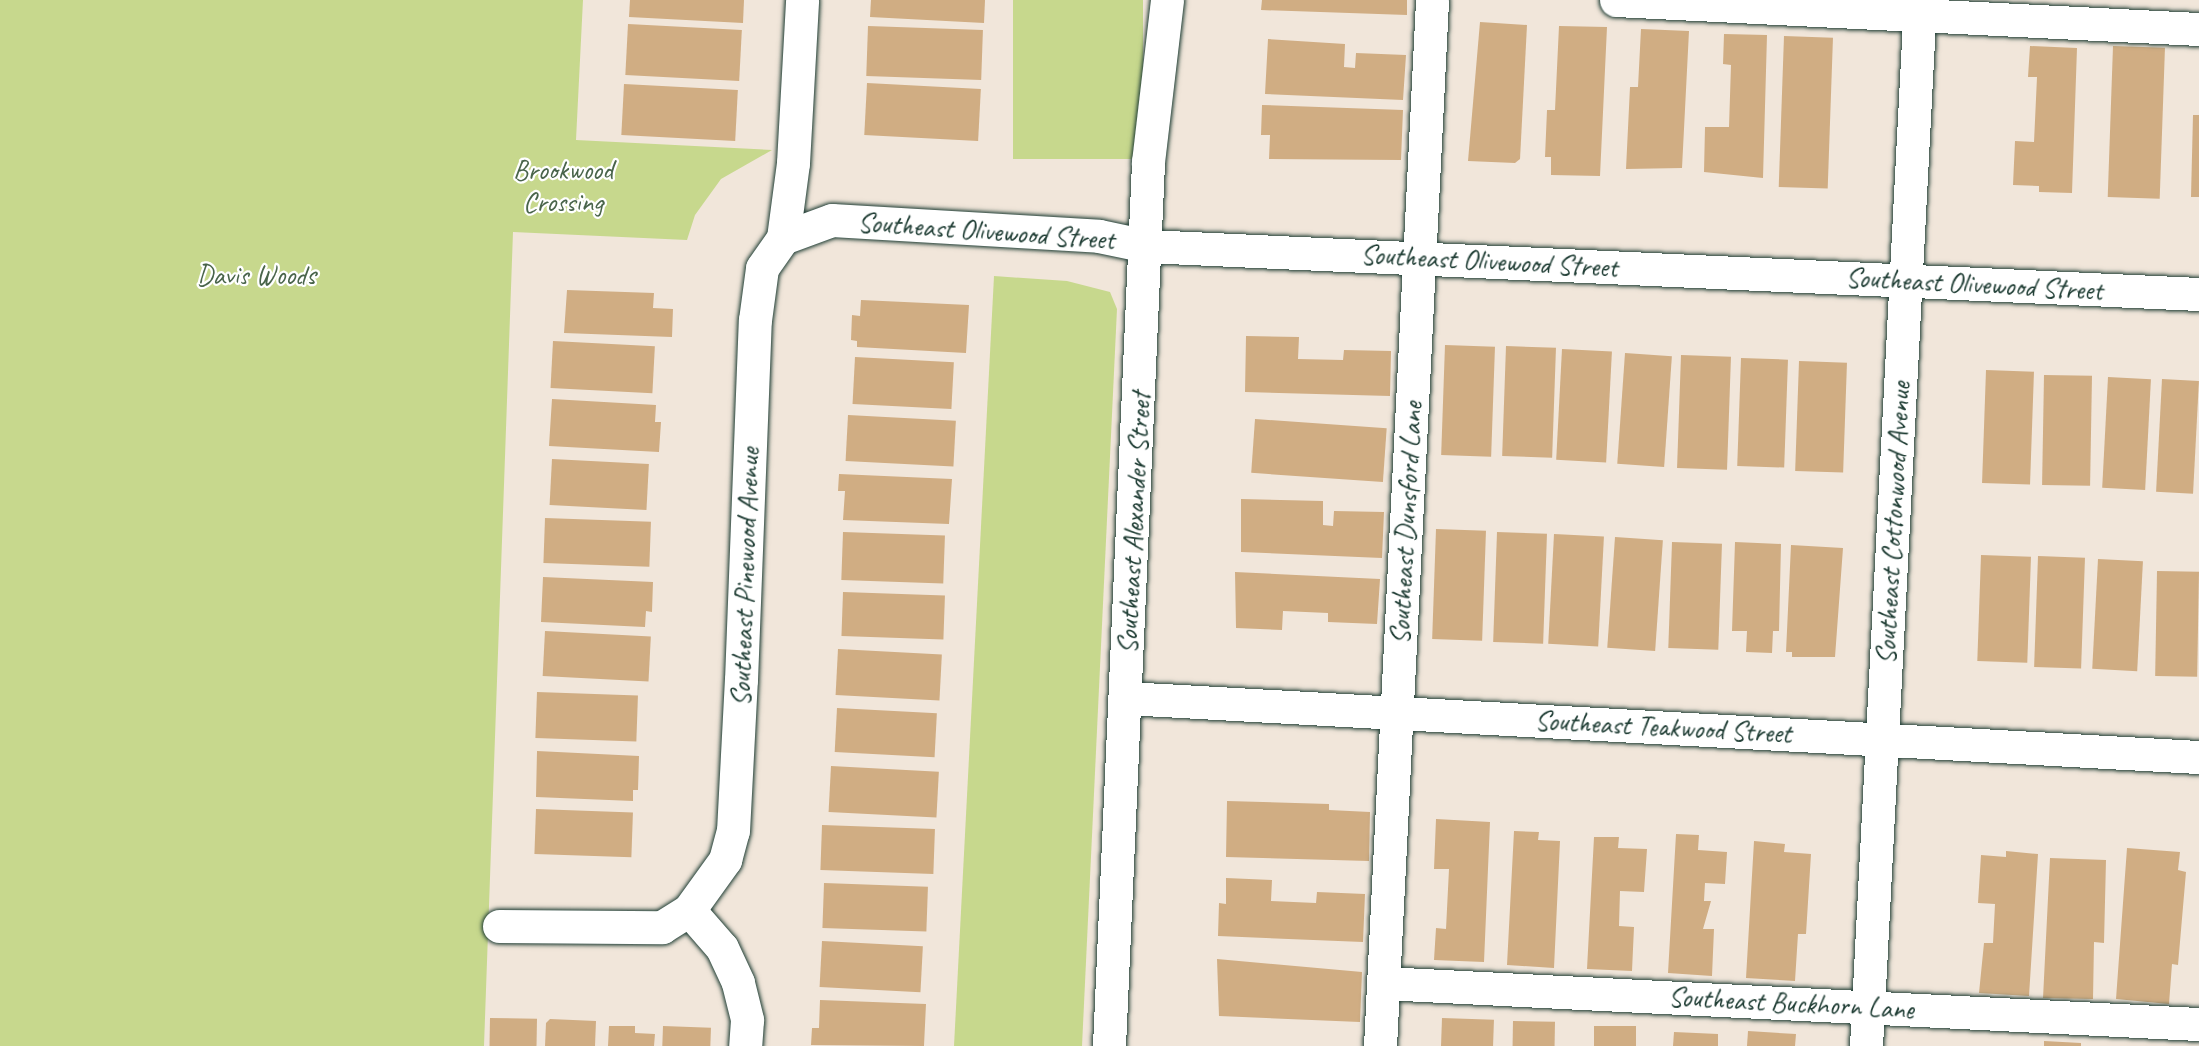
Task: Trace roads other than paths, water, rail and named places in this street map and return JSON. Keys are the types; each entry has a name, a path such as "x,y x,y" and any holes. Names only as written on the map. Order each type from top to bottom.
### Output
{"street":[{"path":"783,238 793,163 802,0"},
{"name":"Southeast Alexander Street","path":"1109,1046 1148,162 1167,0"},
{"name":"Southeast Dunsford Lane","path":"1380,1046 1432,0"},
{"path":"1616,0 1920,8 2199,29"},
{"name":"Southeast Cottonwood Avenue","path":"1866,1046 1880,739 1907,281 1920,8"},
{"name":"Southeast Olivewood Street","path":"783,238 832,220 1099,236 1146,246 2199,294"},
{"name":"Southeast Pinewood Avenue","path":"499,927 662,927 689,910 712,884 725,860 732,831 755,320 762,268 783,238"},
{"name":"Southeast Teakwood Street","path":"1126,698 2199,757"},
{"path":"689,910 722,948 738,982 747,1020 745,1046"},
{"name":"Southeast Buckhorn Lane","path":"1383,983 2199,1024"}],"park label":[{"name":"Brookwood Crossing","path":"563,186"},
{"name":"Davis Woods","path":"256,275"}]}
